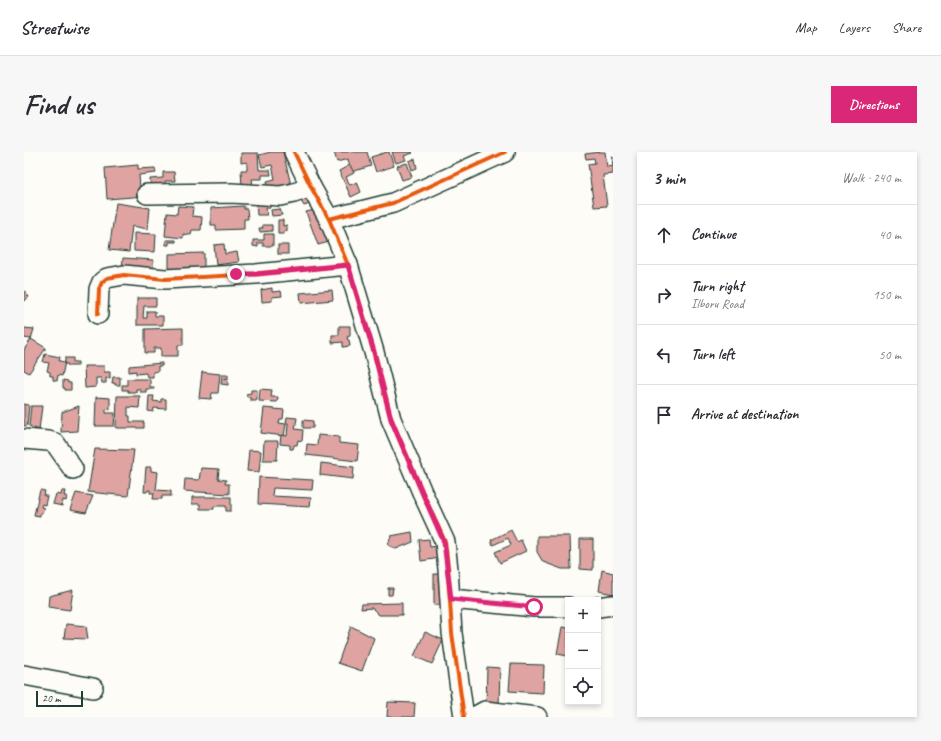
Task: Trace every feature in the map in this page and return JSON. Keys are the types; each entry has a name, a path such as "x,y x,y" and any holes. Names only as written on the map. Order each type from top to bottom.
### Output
{"street":[{"path":"294,152 329,219 348,265 374,352 391,419 444,542 451,599 452,633 464,717"},
{"path":"329,219 393,203 505,152"},
{"path":"147,194 231,192 280,196 294,193 311,186"},
{"path":"98,314 99,289 102,282 107,278 124,275 165,279 256,274 348,265"},
{"path":"24,439 55,443 73,469"},
{"path":"451,599 534,607 565,607"},
{"path":"601,607 613,605"},
{"path":"24,675 92,688"},
{"path":"474,717 485,711 537,717"}],"building":[{"path":"271,152 283,152 292,189 270,194 267,181 275,179 272,165 262,167 259,155"},
{"path":"334,152 367,152 371,166 351,172 348,159 337,162"},
{"path":"389,152 394,166 376,172 371,157"},
{"path":"392,152 413,153 404,156 406,160 396,163"},
{"path":"605,152 607,167 613,166 613,174 603,175 607,206 594,207 588,164 595,163 594,158 586,159 585,154"},
{"path":"241,153 258,153 259,170 270,170 271,175 262,175 262,179 252,179 253,186 242,187 241,170 247,170 247,162 241,163"},
{"path":"415,159 417,168 412,170 409,161"},
{"path":"407,163 412,177 402,180 397,166"},
{"path":"138,165 138,169 155,168 156,173 139,175 140,188 145,196 107,199 105,168"},
{"path":"350,165 354,173 346,177 350,185 357,182 361,192 351,197 339,171"},
{"path":"163,172 174,172 175,181 165,181 165,185 151,192 150,179 163,178"},
{"path":"308,199 310,204 304,206 301,201"},
{"path":"270,202 270,208 266,208 267,215 257,215 256,203"},
{"path":"116,203 150,208 148,229 132,226 129,252 109,250"},
{"path":"178,206 193,207 192,216 202,217 201,230 192,230 191,235 183,234 183,238 165,236 167,213 177,214"},
{"path":"244,206 244,209 247,209 248,219 244,219 244,229 216,230 216,225 211,225 211,208"},
{"path":"280,209 282,215 272,216 271,210"},
{"path":"319,209 329,242 318,245 306,212"},
{"path":"278,220 283,220 283,226 287,225 287,231 284,231 284,234 278,234"},
{"path":"262,225 272,225 272,231 260,232 259,228 263,228"},
{"path":"134,233 156,234 155,252 134,251"},
{"path":"264,234 273,234 273,246 263,246 263,243 258,243 258,247 253,246 253,240 264,240"},
{"path":"166,240 176,240 176,242 169,242 169,245 166,245"},
{"path":"224,244 225,254 237,252 239,262 216,265 214,245"},
{"path":"278,245 288,245 288,254 278,254"},
{"path":"204,253 204,269 169,270 169,254"},
{"path":"123,258 153,260 153,271 122,270"},
{"path":"272,288 272,292 281,291 282,296 272,297 272,301 262,302 261,290"},
{"path":"24,290 29,297 24,301"},
{"path":"332,290 333,300 301,303 300,293"},
{"path":"137,298 156,298 156,306 144,306 143,318 147,318 147,311 155,311 155,316 163,316 163,325 137,325"},
{"path":"339,326 350,326 350,336 347,337 350,346 343,347 343,342 332,343 332,335 339,335"},
{"path":"24,328 34,329 31,339 24,338"},
{"path":"183,328 183,345 178,345 178,356 161,356 161,348 154,348 154,353 145,353 145,329"},
{"path":"31,339 46,348 29,373 24,370 24,350"},
{"path":"45,354 60,357 59,361 65,362 62,376 58,375 57,381 53,380 53,376 50,376 50,372 47,371 49,363 43,362"},
{"path":"65,358 73,358 73,362 78,362 78,366 68,366 68,364 65,364"},
{"path":"162,363 162,366 158,366 158,371 153,372 153,377 147,377 146,373 136,374 136,371 129,372 129,366"},
{"path":"84,366 104,366 104,372 110,372 110,378 106,378 106,383 102,383 101,378 96,378 96,387 85,388"},
{"path":"202,372 220,374 218,393 212,393 211,399 199,398"},
{"path":"222,375 228,375 228,379 225,378 225,380 228,381 228,385 221,384"},
{"path":"113,377 120,377 120,385 115,385 115,383 112,383"},
{"path":"127,379 150,379 150,387 154,387 154,389 146,389 146,392 140,392 140,389 136,389 136,392 122,390 122,385 127,385"},
{"path":"63,380 71,383 71,390 65,390 65,388 63,388"},
{"path":"260,389 272,390 271,397 278,397 277,402 259,401"},
{"path":"251,390 257,390 257,400 250,400 250,397 247,397 246,394 251,393"},
{"path":"117,396 140,396 139,408 128,407 128,416 130,416 130,422 144,422 144,428 116,428"},
{"path":"149,396 154,396 153,401 161,402 161,399 166,399 166,409 154,408 153,412 148,411"},
{"path":"96,397 110,398 110,410 106,409 106,413 115,413 114,426 95,426"},
{"path":"24,404 29,405 27,426 24,426"},
{"path":"31,406 42,406 39,430 29,426"},
{"path":"79,406 77,431 61,432 62,412"},
{"path":"264,408 284,410 283,419 280,419 279,423 286,424 284,436 261,433"},
{"path":"287,417 297,418 295,429 303,430 302,441 298,440 297,445 294,445 293,449 290,449 290,445 280,444 281,435 287,436"},
{"path":"303,420 313,421 313,428 303,428"},
{"path":"318,435 339,437 339,443 359,445 357,461 306,455 307,444 317,445"},
{"path":"264,441 278,441 277,460 263,460"},
{"path":"95,449 134,450 128,496 88,492"},
{"path":"249,450 261,451 259,472 247,471"},
{"path":"321,463 354,467 353,479 320,475"},
{"path":"146,467 151,467 151,471 158,472 156,490 171,491 171,496 162,496 162,499 153,499 154,493 150,493 150,490 144,492"},
{"path":"201,468 219,469 218,479 226,480 225,484 229,484 229,494 184,491 185,479 199,480"},
{"path":"259,477 313,480 312,490 273,488 272,496 311,498 310,507 258,504"},
{"path":"40,490 45,491 44,496 47,496 45,505 42,504 41,507 44,508 42,513 40,513 40,516 34,515"},
{"path":"62,491 65,491 64,496 67,496 66,501 63,500 62,506 53,504 56,494 61,495"},
{"path":"76,493 93,496 86,513 70,510"},
{"path":"192,497 231,497 231,511 226,511 226,506 214,506 214,509 200,509 200,504 192,504"},
{"path":"511,530 517,542 521,540 526,551 500,563 495,552 511,545 508,538 493,545 491,540"},
{"path":"412,532 413,542 396,549 388,545 391,536"},
{"path":"537,536 570,536 571,569 562,569 543,562 537,552"},
{"path":"429,539 430,547 438,546 440,558 421,561 419,540"},
{"path":"580,539 593,539 593,570 580,569"},
{"path":"602,570 613,573 613,594 599,591"},
{"path":"434,574 444,574 444,605 434,605"},
{"path":"388,588 393,588 392,595 388,595"},
{"path":"73,590 70,610 48,607 49,596"},
{"path":"402,603 402,615 379,615 372,608 361,609 362,604"},
{"path":"66,624 86,626 88,639 64,638"},
{"path":"351,626 374,638 362,671 338,663"},
{"path":"562,627 565,628 565,655 557,654"},
{"path":"425,632 443,640 432,664 414,656"},
{"path":"511,664 544,665 543,693 509,691"},
{"path":"487,667 500,668 499,705 486,705"},
{"path":"388,702 415,703 414,717 387,717"}],"cycle path":[{"path":"294,152 329,219 348,265 374,352 391,419 445,542 452,633 464,717"},
{"path":"329,219 393,203 505,152"},
{"path":"98,314 99,289 102,282 107,278 124,275 165,279 256,274 348,265"}],"route":[{"path":"236,274 256,274 348,265 374,352 391,419 444,542 451,599 534,607"}]}
